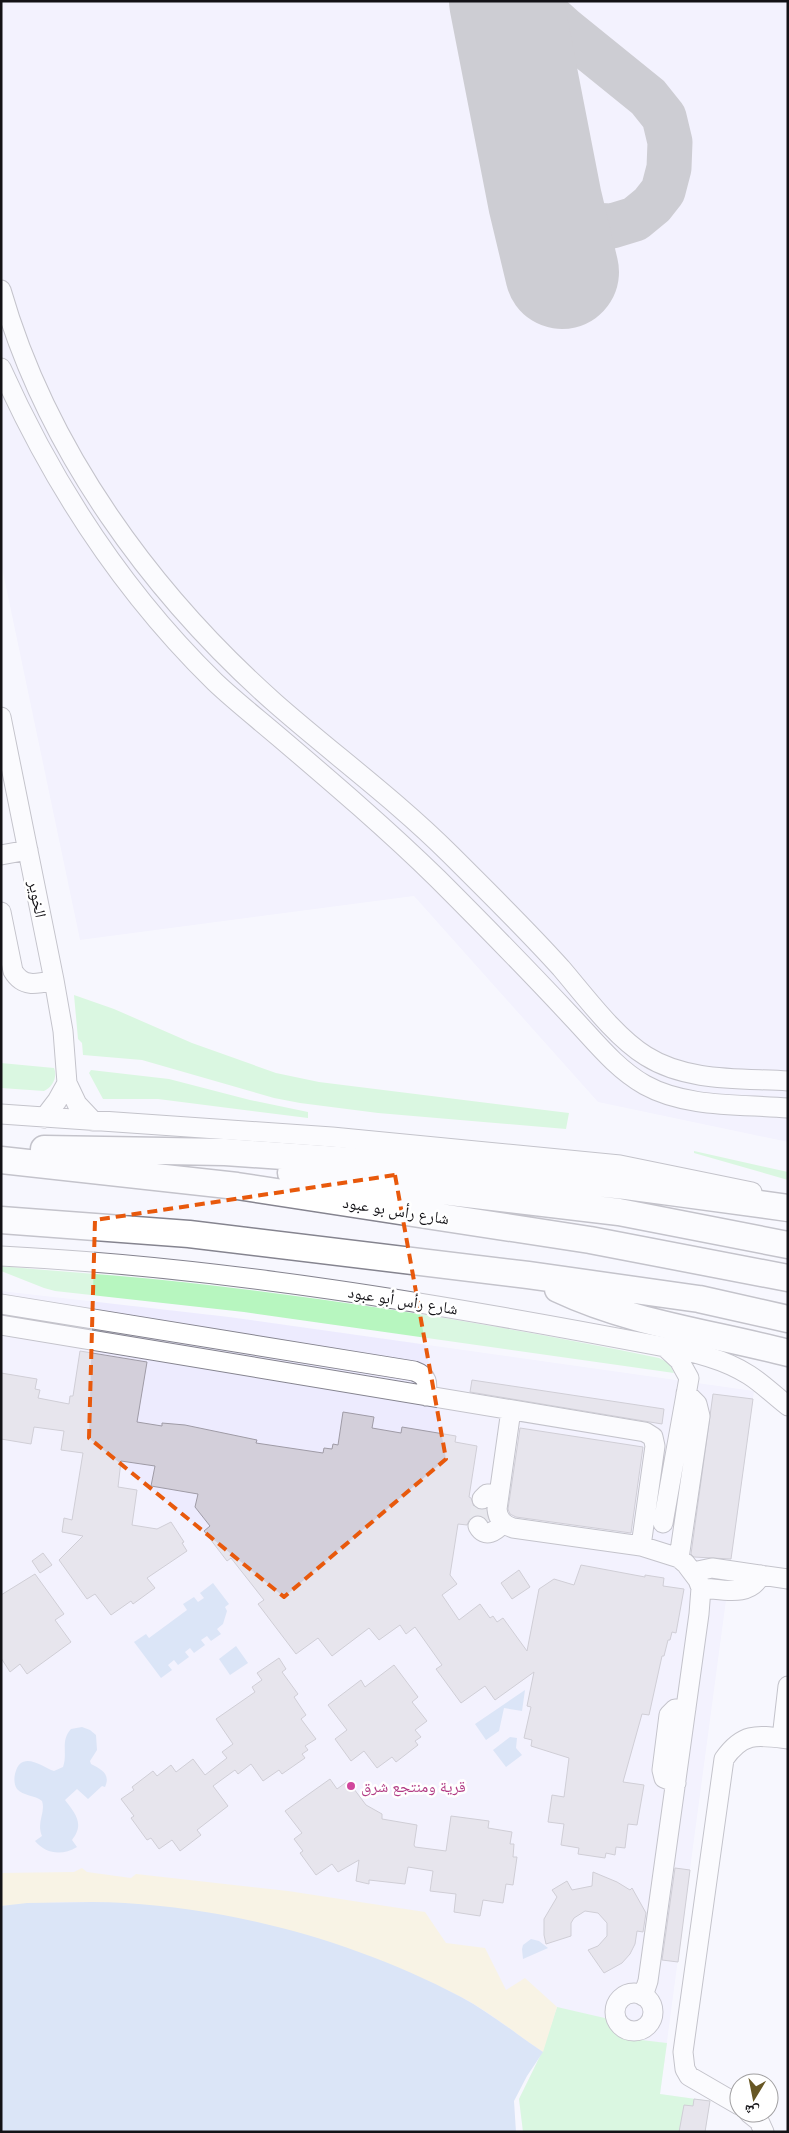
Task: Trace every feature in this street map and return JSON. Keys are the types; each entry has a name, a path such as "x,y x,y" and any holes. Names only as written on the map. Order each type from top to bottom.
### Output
{"highway":[{"path":"1,1156 40,1148 226,1152 424,1166 626,1186 788,1208"},
{"path":"77,1150 620,1212 788,1244"},
{"name":"شارع رأس بو عبود","path":"1,1160 257,1189 590,1240 788,1278"},
{"path":"1,1220 189,1234 528,1275 699,1299 788,1319"},
{"path":"1,1237 189,1234"},
{"path":"528,1275 564,1292 640,1318 788,1353"}],"street":[{"path":"1,290 21,348 38,389 57,429 99,499 146,568 194,624 236,667 275,703 429,833 528,932 626,1040 646,1056 670,1068 695,1075 788,1081"},
{"path":"1,368 39,446 84,520 107,555 159,622 217,683 326,778 436,878 627,1073 646,1085 666,1094 714,1102 788,1108"},
{"name":"الخوير","path":"1,716 54,980 63,1031 68,1083 78,1104 93,1121"},
{"path":"1,855 28,850"},
{"path":"1,912 13,971 17,978 30,984 54,980"},
{"path":"44,1118 68,1083"},
{"path":"1,1114 332,1136 620,1165 788,1200"},
{"name":"شارع رأس أبو عبود","path":"1,1256 83,1260 347,1291 468,1310 665,1346 730,1364 748,1375 788,1406"},
{"path":"1,1304 414,1371 426,1377 428,1381 426,1396"},
{"path":"1,1325 645,1432 653,1437 655,1446 641,1546"},
{"path":"166,1352 170,1331"},
{"path":"665,1346 679,1360 700,1416 679,1558"},
{"path":"664,1523 687,1385 708,1367 730,1364"},
{"path":"511,1410 491,1496 503,1523 513,1528 641,1546 679,1558 697,1580 699,1614 648,1981 643,1996"},
{"path":"478,1526 482,1532 489,1533 495,1531 503,1523"},
{"path":"697,1580 712,1568 788,1579"},
{"path":"729,2100 690,2076 684,2069 683,2052 724,1759 733,1746 748,1738 764,1736 785,1739 788,1686"}],"highlighted area":[{"path":"395,1175 446,1459 284,1597 89,1438 95,1220"}],"shaded area":[{"path":"1,1 788,1 788,1142 598,1102 414,896 80,940 1,563"},
{"name":"قرية ومنتجع شرق","path":"1,1291 229,1317 754,1391 660,2094 710,2101 523,2132 519,2099 542,2052 1,1906"}],"green space":[{"path":"74,995 114,1009 192,1043 276,1073 319,1082 569,1113 566,1129 378,1113 300,1103 274,1098 142,1060 83,1055 82,1043 78,1039"},
{"path":"1,1063 54,1068 54,1082 44,1091 1,1088"},
{"path":"91,1070 169,1079 250,1100 308,1112 308,1118 158,1099 103,1099 89,1073"},
{"path":"694,1151 788,1172 788,1180 694,1153"},
{"path":"1,1266 182,1282 421,1314 659,1358 669,1363 674,1373 244,1312 55,1291 1,1271"},
{"path":"557,2007 609,2019 624,2038 667,2043 660,2094 710,2101 705,2132 523,2132 519,2099 542,2052"}],"sand":[{"path":"82,1868 87,1872 131,1878 136,1874 288,1891 425,1912 446,1943 485,1948 506,1990 525,1978 557,2007 543,2052 461,1997 407,1972 352,1950 295,1932 237,1918 179,1909 120,1903 60,1902 1,1906 1,1873 74,1872"}],"water":[{"path":"213,1583 229,1604 225,1607 227,1611 223,1624 217,1629 221,1634 211,1641 207,1636 201,1640 205,1645 194,1653 190,1648 185,1652 189,1657 178,1665 174,1660 168,1665 172,1670 161,1678 134,1642 146,1634 149,1638 187,1610 183,1604 194,1597 198,1602 204,1598 200,1593"},
{"path":"236,1646 248,1663 230,1675 219,1659"},
{"path":"525,1690 522,1711 504,1708 499,1731 486,1740 475,1724"},
{"path":"82,1727 96,1735 97,1750 90,1761 91,1764 106,1775 107,1782 105,1787 102,1786 88,1799 77,1789 65,1800 77,1819 78,1829 72,1840 77,1847 66,1852 49,1851 35,1841 42,1836 40,1826 43,1810 42,1801 17,1789 14,1782 15,1774 22,1762 27,1761 54,1771 63,1767 66,1738 71,1729"},
{"path":"510,1737 517,1738 516,1748 522,1755 506,1767 493,1750"},
{"path":"27,1903 125,1903 212,1913 298,1932 340,1945 422,1978 471,2003 543,2052 527,2076 514,2101 516,2132 1,2132 1,1906"},
{"path":"531,1939 539,1941 548,1948 523,1959 523,1945"}],"building":[{"path":"80,1351 147,1362 137,1422 162,1426 162,1423 185,1425 257,1440 256,1443 323,1453 324,1448 332,1449 333,1444 338,1445 343,1412 374,1417 372,1428 401,1433 402,1427 456,1436 455,1442 477,1446 469,1497 474,1507 480,1510 486,1509 488,1520 483,1516 476,1515 471,1517 467,1525 458,1524 450,1575 457,1584 442,1595 459,1620 480,1604 490,1618 493,1616 497,1622 503,1618 527,1651 539,1589 554,1579 574,1585 581,1565 645,1577 645,1575 664,1578 663,1586 684,1589 676,1633 672,1632 664,1656 662,1656 649,1715 642,1714 623,1782 644,1785 637,1825 628,1824 625,1848 616,1847 615,1855 606,1853 605,1858 578,1854 579,1848 561,1845 564,1824 548,1822 552,1795 564,1797 569,1758 531,1746 532,1740 524,1738 531,1707 527,1706 534,1672 495,1700 485,1686 461,1703 436,1669 442,1665 415,1627 406,1634 400,1625 379,1640 369,1628 332,1656 318,1638 296,1654 258,1604 264,1600 231,1558 227,1561 204,1531 210,1526 195,1507 198,1494 151,1486 155,1466 121,1461 118,1487 137,1490 132,1525 157,1529 171,1522 184,1542 182,1543 187,1551 147,1578 155,1588 133,1604 131,1601 111,1615 95,1594 87,1599 59,1560 83,1536 62,1532 64,1518 72,1520 83,1453 61,1450 64,1431 34,1427 31,1444 1,1439 1,1373 37,1379 35,1389 40,1390 38,1398 69,1404 70,1396 73,1396"},
{"path":"472,1380 664,1409 662,1424 470,1392"},
{"path":"713,1394 753,1399 731,1559 694,1557 691,1554"},
{"path":"520,1428 643,1447 631,1533 516,1517 510,1514 508,1509"},
{"path":"43,1553 52,1565 40,1573 32,1561"},
{"path":"519,1570 530,1587 512,1599 501,1583"},
{"path":"35,1574 64,1614 55,1620 71,1642 27,1674 20,1664 10,1672 1,1658 1,1595"},
{"path":"279,1658 286,1669 282,1672 298,1694 294,1697 306,1715 301,1719 316,1739 305,1746 308,1750 302,1754 305,1758 282,1774 279,1770 263,1781 251,1764 238,1774 235,1770 213,1786 228,1806 197,1830 201,1835 180,1851 172,1840 159,1849 151,1838 147,1840 131,1818 134,1816 121,1799 134,1790 132,1787 153,1771 157,1776 171,1765 176,1772 193,1759 205,1775 227,1758 222,1752 233,1744 216,1719 255,1692 252,1687 262,1680 257,1673"},
{"path":"394,1665 418,1697 412,1702 427,1721 415,1730 421,1737 415,1741 418,1745 396,1762 392,1757 377,1768 364,1751 351,1761 335,1739 347,1730 328,1705 361,1680 365,1687"},
{"path":"330,1779 337,1789 348,1781 366,1805 382,1814 382,1819 417,1825 415,1847 446,1851 451,1816 489,1821 488,1828 512,1832 510,1844 514,1844 513,1857 517,1857 513,1885 506,1884 503,1903 483,1900 480,1916 454,1912 456,1894 430,1891 433,1871 408,1867 405,1884 369,1880 369,1884 356,1881 359,1860 338,1872 332,1864 316,1875 300,1853 303,1851 294,1839 302,1833 285,1811"},
{"path":"675,1868 690,1870 678,1962 662,1960"},
{"path":"593,1872 617,1882 630,1890 632,1888 646,1913 643,1932 637,1931 635,1944 630,1954 622,1963 604,1973 588,1950 598,1946 607,1936 607,1923 598,1913 585,1911 574,1918 571,1923 571,1936 546,1944 544,1935 544,1919 557,1897 552,1890 567,1881 572,1890 592,1886"},
{"path":"694,2099 710,2101 705,2132 679,2132 684,2105 693,2106"}],"taxiway":[{"path":"533,1 564,29 648,97 664,117 670,142 669,168 663,191 652,205 635,219 612,226 588,225 545,201"}],"runway":[{"path":"506,1 545,201 562,272"}],"tunnel":[{"path":"478,1526 482,1499"}],"place":[{"name":"قرية ومنتجع شرق","path":"351,1786"}]}
